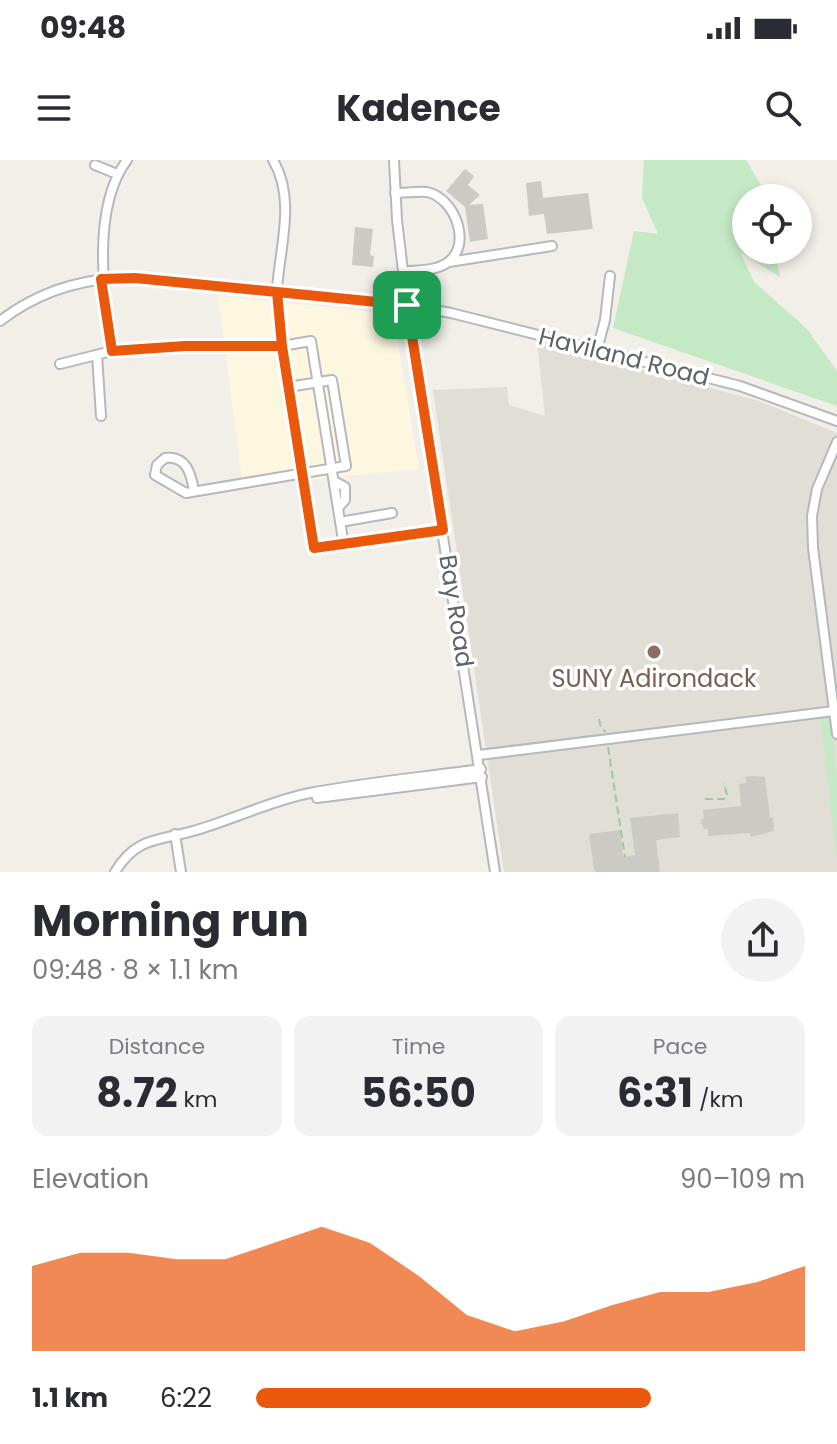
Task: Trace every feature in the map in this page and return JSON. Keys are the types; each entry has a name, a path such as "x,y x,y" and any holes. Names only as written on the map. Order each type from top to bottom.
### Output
{"street":[{"path":"112,351 101,279 110,192 127,160"},
{"path":"273,160 285,189 285,221 277,292 282,346 314,548 443,530"},
{"name":"Bay Road","path":"394,160 407,305 495,872"},
{"path":"94,165 117,174"},
{"path":"395,193 428,192 451,208 458,224 458,238 456,252 449,262"},
{"path":"518,240 520,251"},
{"path":"403,272 552,246"},
{"path":"597,350 605,320 610,276"},
{"name":"Haviland Road","path":"0,321 43,294 101,279 135,278 407,305 451,313 740,386 837,421"},
{"path":"60,364 112,351 185,346 282,346 311,341 331,469 334,481 345,487 345,500 338,508 344,546"},
{"path":"97,355 101,416"},
{"path":"194,491 190,472 182,461 171,457 161,460 155,475 186,493 346,466 332,380 288,387"},
{"path":"837,442 817,489 812,516 813,548 837,734"},
{"path":"340,522 392,513"},
{"path":"479,755 834,711"},
{"path":"115,872 134,848 193,831 251,809 296,797 309,799 481,773"},
{"path":"175,834 181,872"}],"path":[{"path":"599,719 606,733"},
{"path":"607,743 625,857"},
{"path":"705,799 724,799 727,795 724,783"}],"shaded area":[{"path":"218,296 393,314 419,469 243,486"},
{"name":"SUNY Adirondack","path":"537,342 759,401 837,433 837,872 504,872 433,390 507,387 509,405 545,416"}],"green space":[{"path":"644,160 746,160 760,184 732,184 732,264 746,264 754,282 807,329 837,371 837,406 613,328 634,231 658,234 642,198"},
{"path":"759,264 777,264 780,277"},
{"path":"820,717 830,719 837,778 837,858"}],"building":[{"path":"465,169 474,176 468,185 480,195 469,205 483,204 488,239 470,242 465,207 446,191"},
{"path":"541,181 543,198 588,193 593,229 547,234 544,214 529,216 526,183"},
{"path":"355,227 373,229 370,255 374,256 373,267 352,265"},
{"path":"745,777 765,777 774,831 751,837 750,833 708,836 708,829 704,829 700,820 704,819 703,810 741,806 739,784 746,783"},
{"path":"678,813 680,837 656,840 660,872 596,872 589,834 620,830 623,857 635,855 630,818"}],"place":[{"name":"SUNY Adirondack","path":"654,652"}],"route":[{"path":"407,305 277,292 282,346 185,346 112,351 101,279 135,278 277,292 282,346 312,544 314,548 322,549 443,530 407,305"}]}
